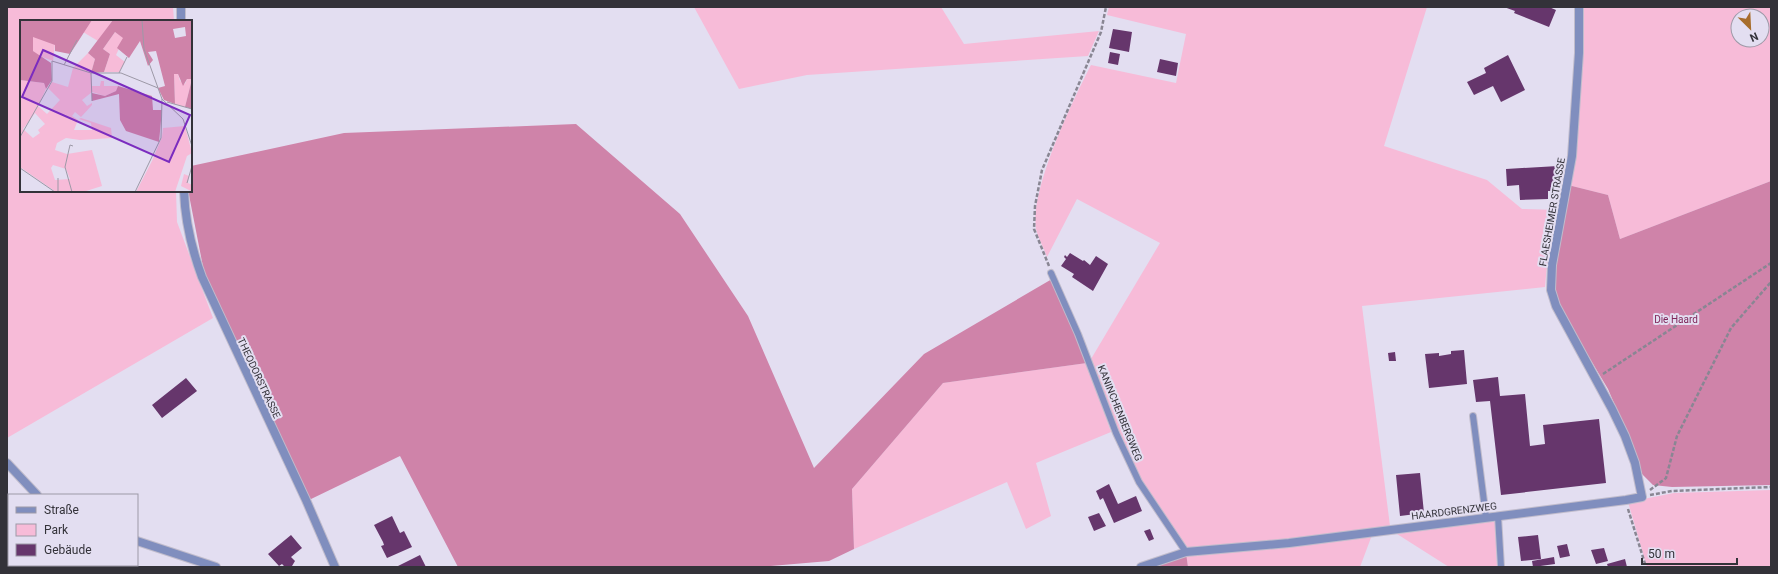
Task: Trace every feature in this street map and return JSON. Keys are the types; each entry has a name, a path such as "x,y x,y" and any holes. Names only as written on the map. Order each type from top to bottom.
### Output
{"street":[{"path":"181,7 181,20"},
{"name":"FLAESHEIMER STRASSE","path":"1579,7 1579,53 1572,156 1552,265 1551,290 1556,306 1625,436 1635,463 1642,497"},
{"name":"THEODORSTRASSE","path":"184,192 186,215 194,255 202,277 306,500 335,567"},
{"path":"7,463 36,494"},
{"name":"HAARDGRENZWEG","path":"1141,567 1186,552 1289,543 1642,497"},
{"path":"138,542 216,567"}],"lane":[{"name":"KANINCHENBERGWEG","path":"1051,273 1078,334 1116,433 1139,482 1186,552"},
{"path":"1473,416 1486,517"},
{"path":"1498,516 1501,567"}],"path":[{"path":"1051,273 1034,229 1035,206 1042,170 1102,32 1106,7"},
{"path":"1596,379 1771,263"},
{"path":"1642,497 1666,478 1677,436 1731,328 1771,282"},
{"path":"1642,497 1672,491 1771,487"},
{"path":"1626,500 1646,567"}],"green space":[{"path":"7,7 173,7 174,20 20,20 20,192 176,192 177,222 213,318 7,438"},
{"path":"694,7 941,7 964,44 1099,31 1088,56 807,75 739,89"},
{"path":"1109,7 1427,7 1384,146 1487,180 1522,209 1559,210 1547,265 1545,287 1362,306 1390,526 1316,536 1187,550 1142,482 1119,433 1091,359 1160,243 1077,199 1047,257 1036,229 1036,212 1039,192 1054,146 1091,65 1176,83 1186,34 1107,15"},
{"path":"1581,7 1771,7 1771,181 1620,239 1608,195 1568,185"},
{"path":"576,124 680,214 748,316 814,468 924,354 1052,279 1087,363 943,383 852,489 854,549 829,561 758,567 458,567 400,456 309,500 248,365 205,277 189,195 189,192 192,192 192,166 344,133"},
{"name":"Die Haard","path":"1771,181 1771,485 1672,487 1653,485 1642,474 1637,457 1608,389 1556,302 1553,263 1568,185 1608,195 1620,239"},
{"path":"1087,363 1111,432 1036,463 1051,516 1026,529 1007,482 854,549 852,489 943,383"},
{"path":"1771,490 1771,567 1647,567 1628,502 1674,493"},
{"path":"1495,520 1497,567 1449,567 1397,534"},
{"path":"1372,535 1360,567 1188,567 1186,553"},
{"path":"1186,553 1188,567 1146,567"}],"building":[{"path":"1504,7 1549,7 1556,10 1549,27 1514,13 1515,11"},
{"path":"1113,29 1132,32 1129,52 1109,48"},
{"path":"1110,52 1120,54 1118,65 1108,63"},
{"path":"1508,55 1525,90 1501,102 1493,86 1474,95 1467,82 1486,73 1484,68"},
{"path":"1160,59 1178,63 1176,76 1157,72"},
{"path":"1558,166 1552,191 1548,191 1548,199 1520,200 1519,185 1507,186 1506,169"},
{"path":"1070,253 1083,261 1084,260 1090,265 1096,256 1108,264 1093,291 1072,277 1074,274 1061,266 1066,259 1064,257 1065,255 1067,257"},
{"path":"1464,350 1467,384 1429,388 1425,354 1439,353 1439,356 1451,354 1451,351"},
{"path":"1395,352 1396,361 1389,361 1388,353"},
{"path":"1498,377 1500,396 1525,394 1530,446 1545,444 1543,425 1599,419 1606,483 1501,495 1490,401 1476,402 1473,380"},
{"path":"186,378 197,391 162,418 152,405"},
{"path":"1420,473 1424,513 1400,516 1396,475"},
{"path":"1109,484 1118,504 1136,496 1142,511 1114,523 1103,498 1100,500 1096,491"},
{"path":"1099,513 1106,526 1094,531 1088,517"},
{"path":"392,516 400,533 404,531 412,547 387,558 381,546 384,545 383,542 374,525"},
{"path":"1150,529 1154,539 1149,541 1144,531"},
{"path":"291,535 302,548 291,557 295,561 292,566 285,567 282,564 279,566 268,554"},
{"path":"1538,535 1541,559 1521,561 1518,537"},
{"path":"1567,544 1570,556 1560,558 1557,546"},
{"path":"1604,548 1608,561 1596,564 1591,550"},
{"path":"420,555 426,567 396,567"},
{"path":"1554,557 1555,564 1533,567 1532,561"},
{"path":"1625,559 1627,567 1608,567 1607,564"},
{"path":"68,566 68,567 36,567"}]}
